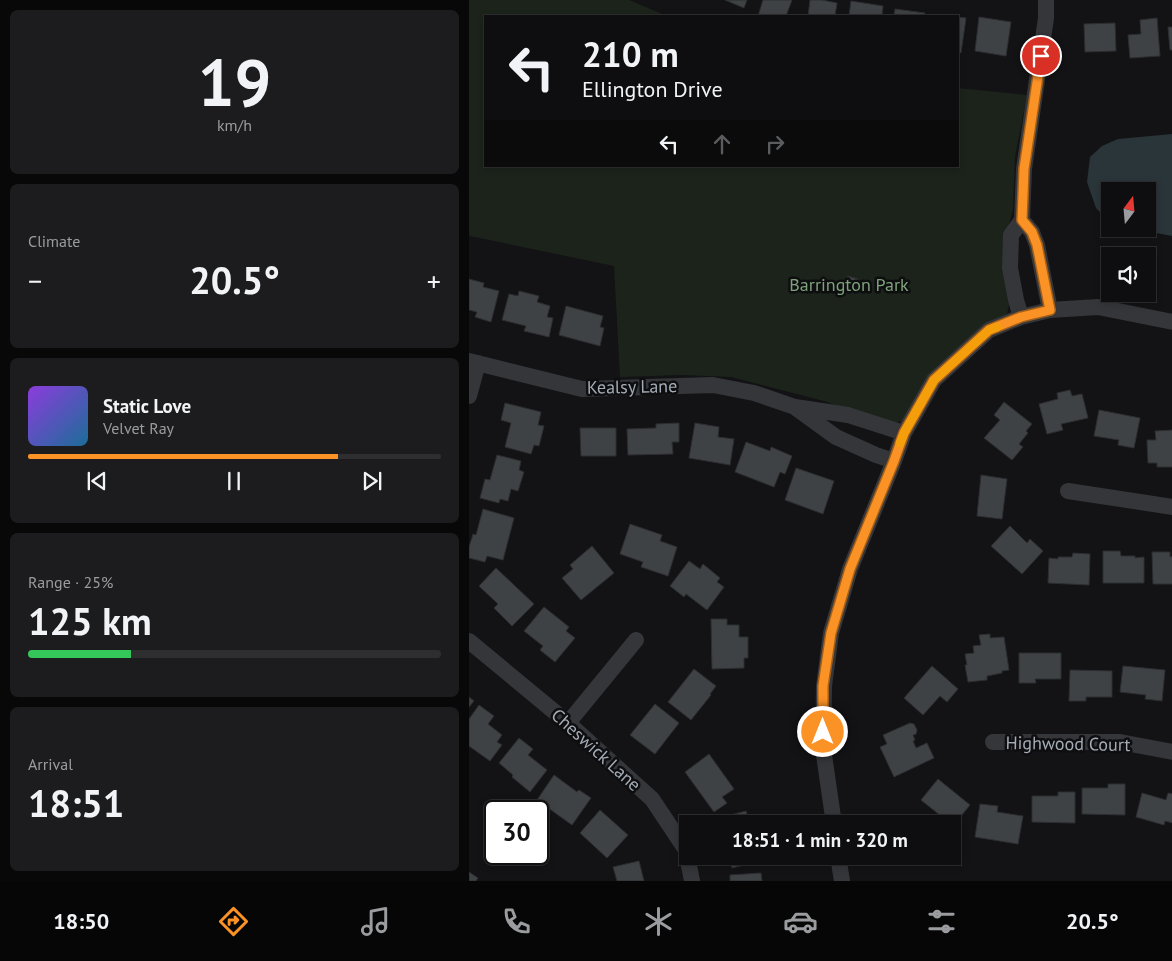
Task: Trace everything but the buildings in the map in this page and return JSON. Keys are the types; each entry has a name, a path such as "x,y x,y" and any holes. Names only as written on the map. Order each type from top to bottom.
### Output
{"street":[{"path":"1021,317 1009,268 1011,234 1022,220 1024,169 1046,18 1046,0"},
{"path":"1022,220 1032,232 1037,245 1050,310"},
{"path":"833,815 823,748 823,686 831,633 850,569 904,433 934,380 989,330 1021,317 1050,310 1098,307 1172,322"},
{"path":"469,396 474,362"},
{"name":"Kealsy Lane","path":"474,362 582,389 713,385 754,392 795,407 847,415 904,433"},
{"name":"Kealsy Lane","path":"795,407 836,437 894,461"},
{"path":"1068,491 1172,507"},
{"path":"568,723 636,640"},
{"name":"Cheswick Lane","path":"469,641 568,723 652,799 686,850 692,881"},
{"name":"Highwood Court","path":"993,742 1120,742 1172,752"},
{"path":"839,865 842,881"}],"green space":[{"name":"Barrington Park","path":"469,0 629,0 665,15 484,15 484,167 959,167 959,88 1027,95 1015,157 1013,210 1003,245 1011,296 1007,314 986,324 939,364 927,377 907,419 890,425 824,401 731,377 682,375 620,377 614,266 470,236"}],"shaded area":[{"path":"1172,134 1172,236 1157,233 1157,182 1101,182 1101,213 1096,208 1087,182 1090,157 1102,146 1118,139"}],"slow traffic":[{"path":"900,443 934,380 989,330 997,327"}],"route":[{"path":"823,732 823,686 831,633 850,569 904,433 934,380 989,330 1021,317 1050,310 1037,245 1032,232 1022,220 1024,169 1041,56"}]}
